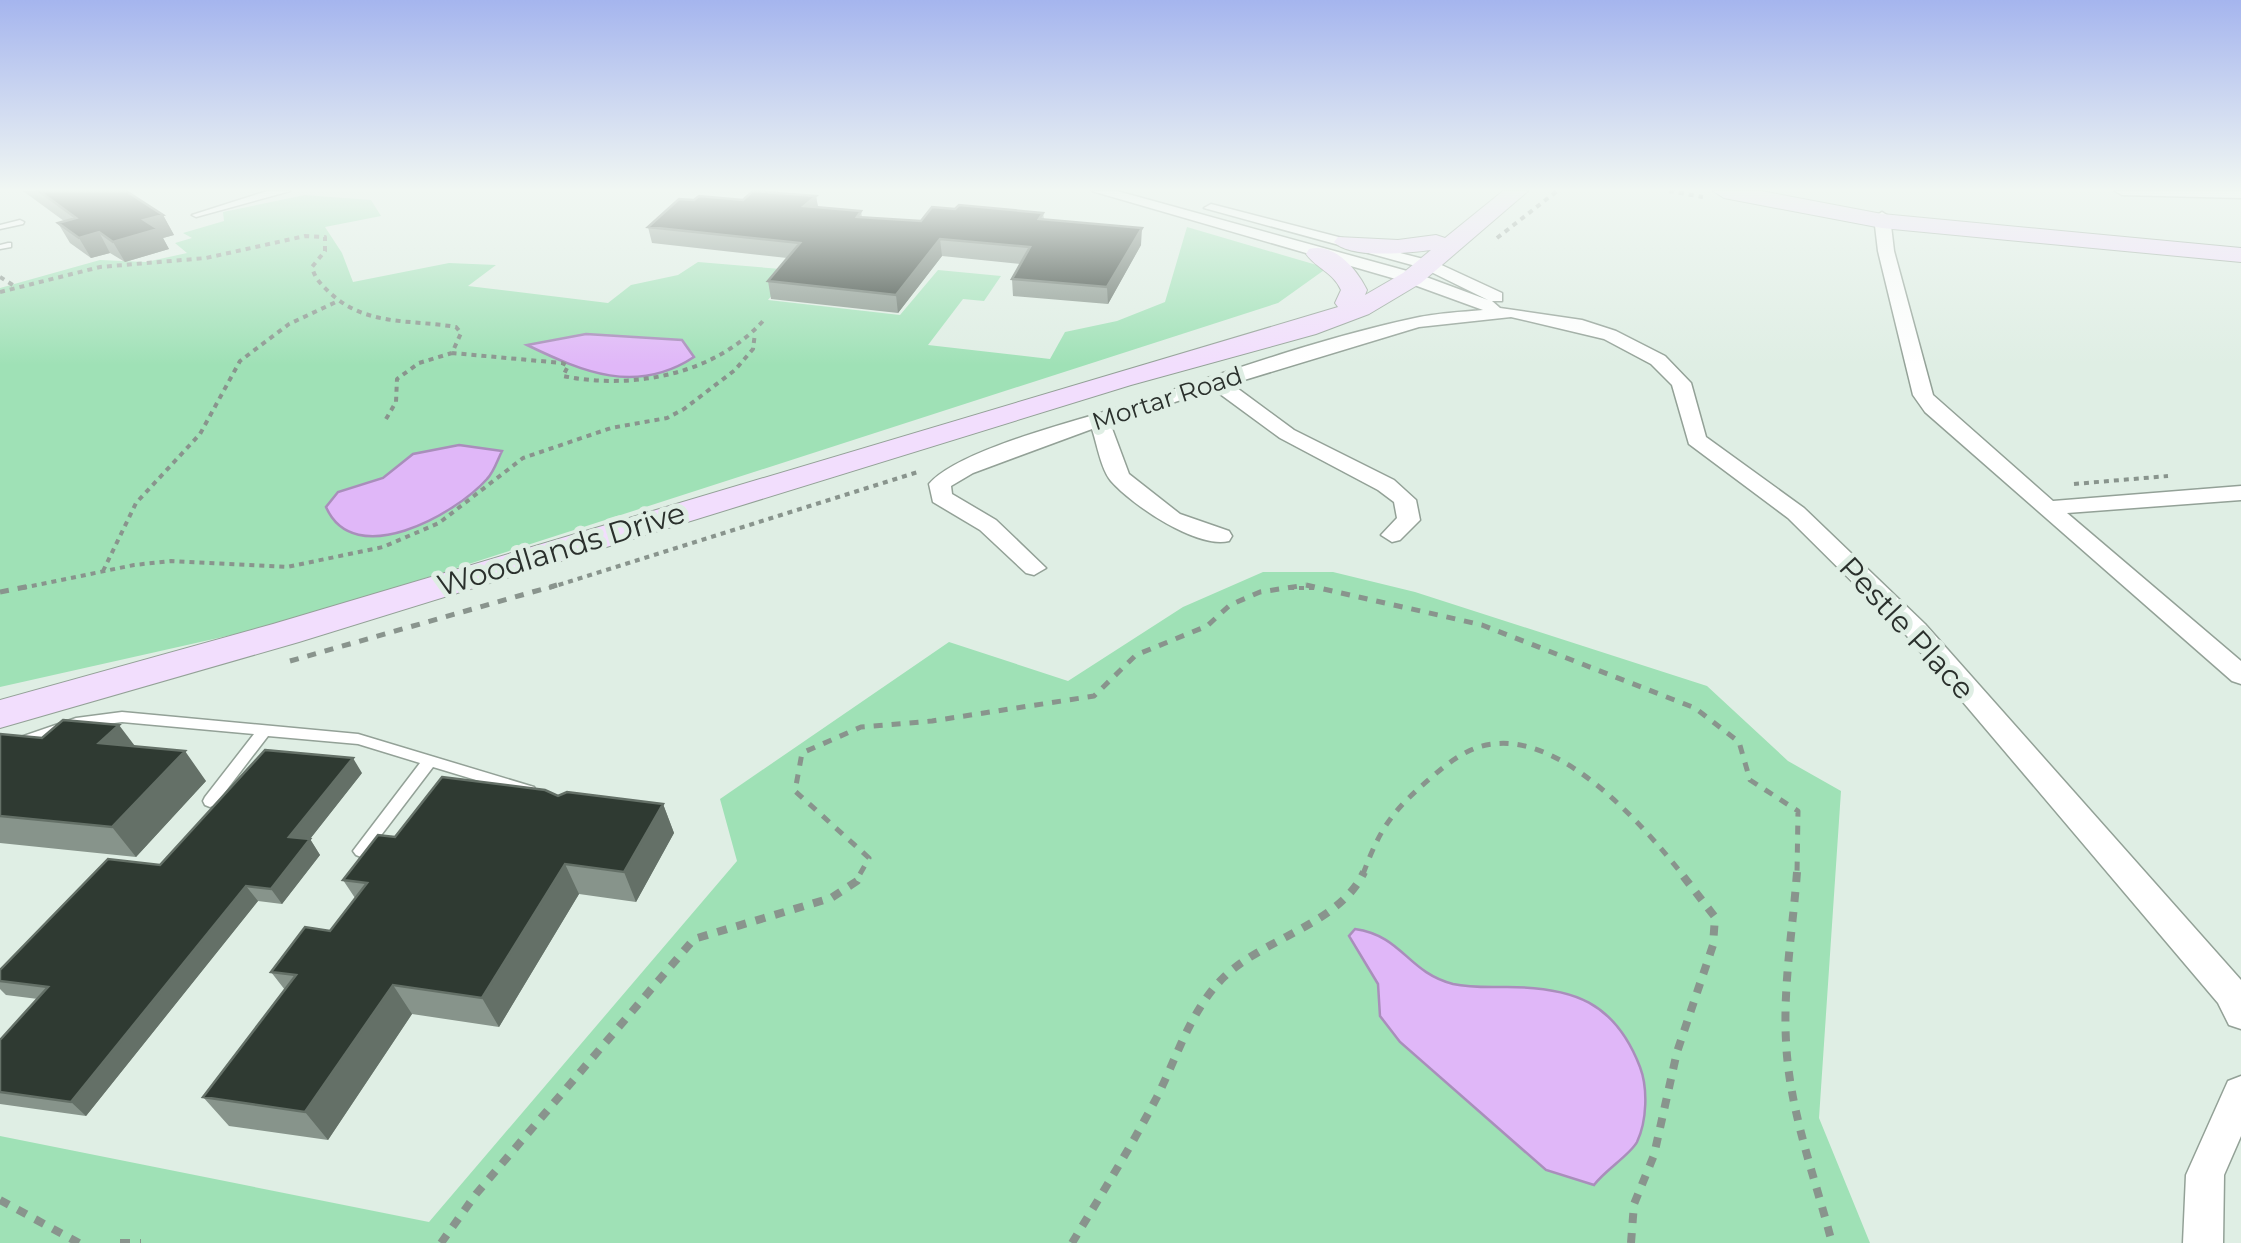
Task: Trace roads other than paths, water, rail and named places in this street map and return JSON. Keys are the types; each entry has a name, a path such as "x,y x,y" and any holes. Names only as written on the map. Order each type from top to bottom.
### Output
{"main road":[{"path":"1400,249 1417,264"},
{"name":"Woodlands Drive","path":"0,714 286,633 1120,379 1348,303 1417,264 1434,249"},
{"name":"Woodlands Drive","path":"1120,379 1307,328 1360,308 1438,249"},
{"path":"2179,249 2241,255"},
{"path":"1318,254 1351,278 1354,290 1348,303"}],"street":[{"path":"1300,249 1417,264 1521,314"},
{"path":"1886,249 1923,394 1942,420 2241,675"},
{"name":"Mortar Road","path":"1034,568 988,525 940,497 938,488 965,468 1234,376 1418,322 1521,314"},
{"name":"Pestle Place","path":"1521,314 1610,334 1668,368 1686,394 1690,428 1696,440 1796,513 1916,630 2230,992 2241,1014"},
{"path":"1234,376 1227,390 1287,434 1405,500 1409,520 1392,535"},
{"path":"1099,420 1119,478 1172,519 1221,536"},
{"path":"2043,508 2241,493"},
{"path":"2203,1243 2205,1175 2241,1093"}],"lane":[{"path":"0,749 37,734 98,718 165,721 353,745 430,761 525,789 541,798"},
{"path":"210,801 263,732"},
{"path":"361,851 430,761"},
{"path":"511,807 525,789"}]}
